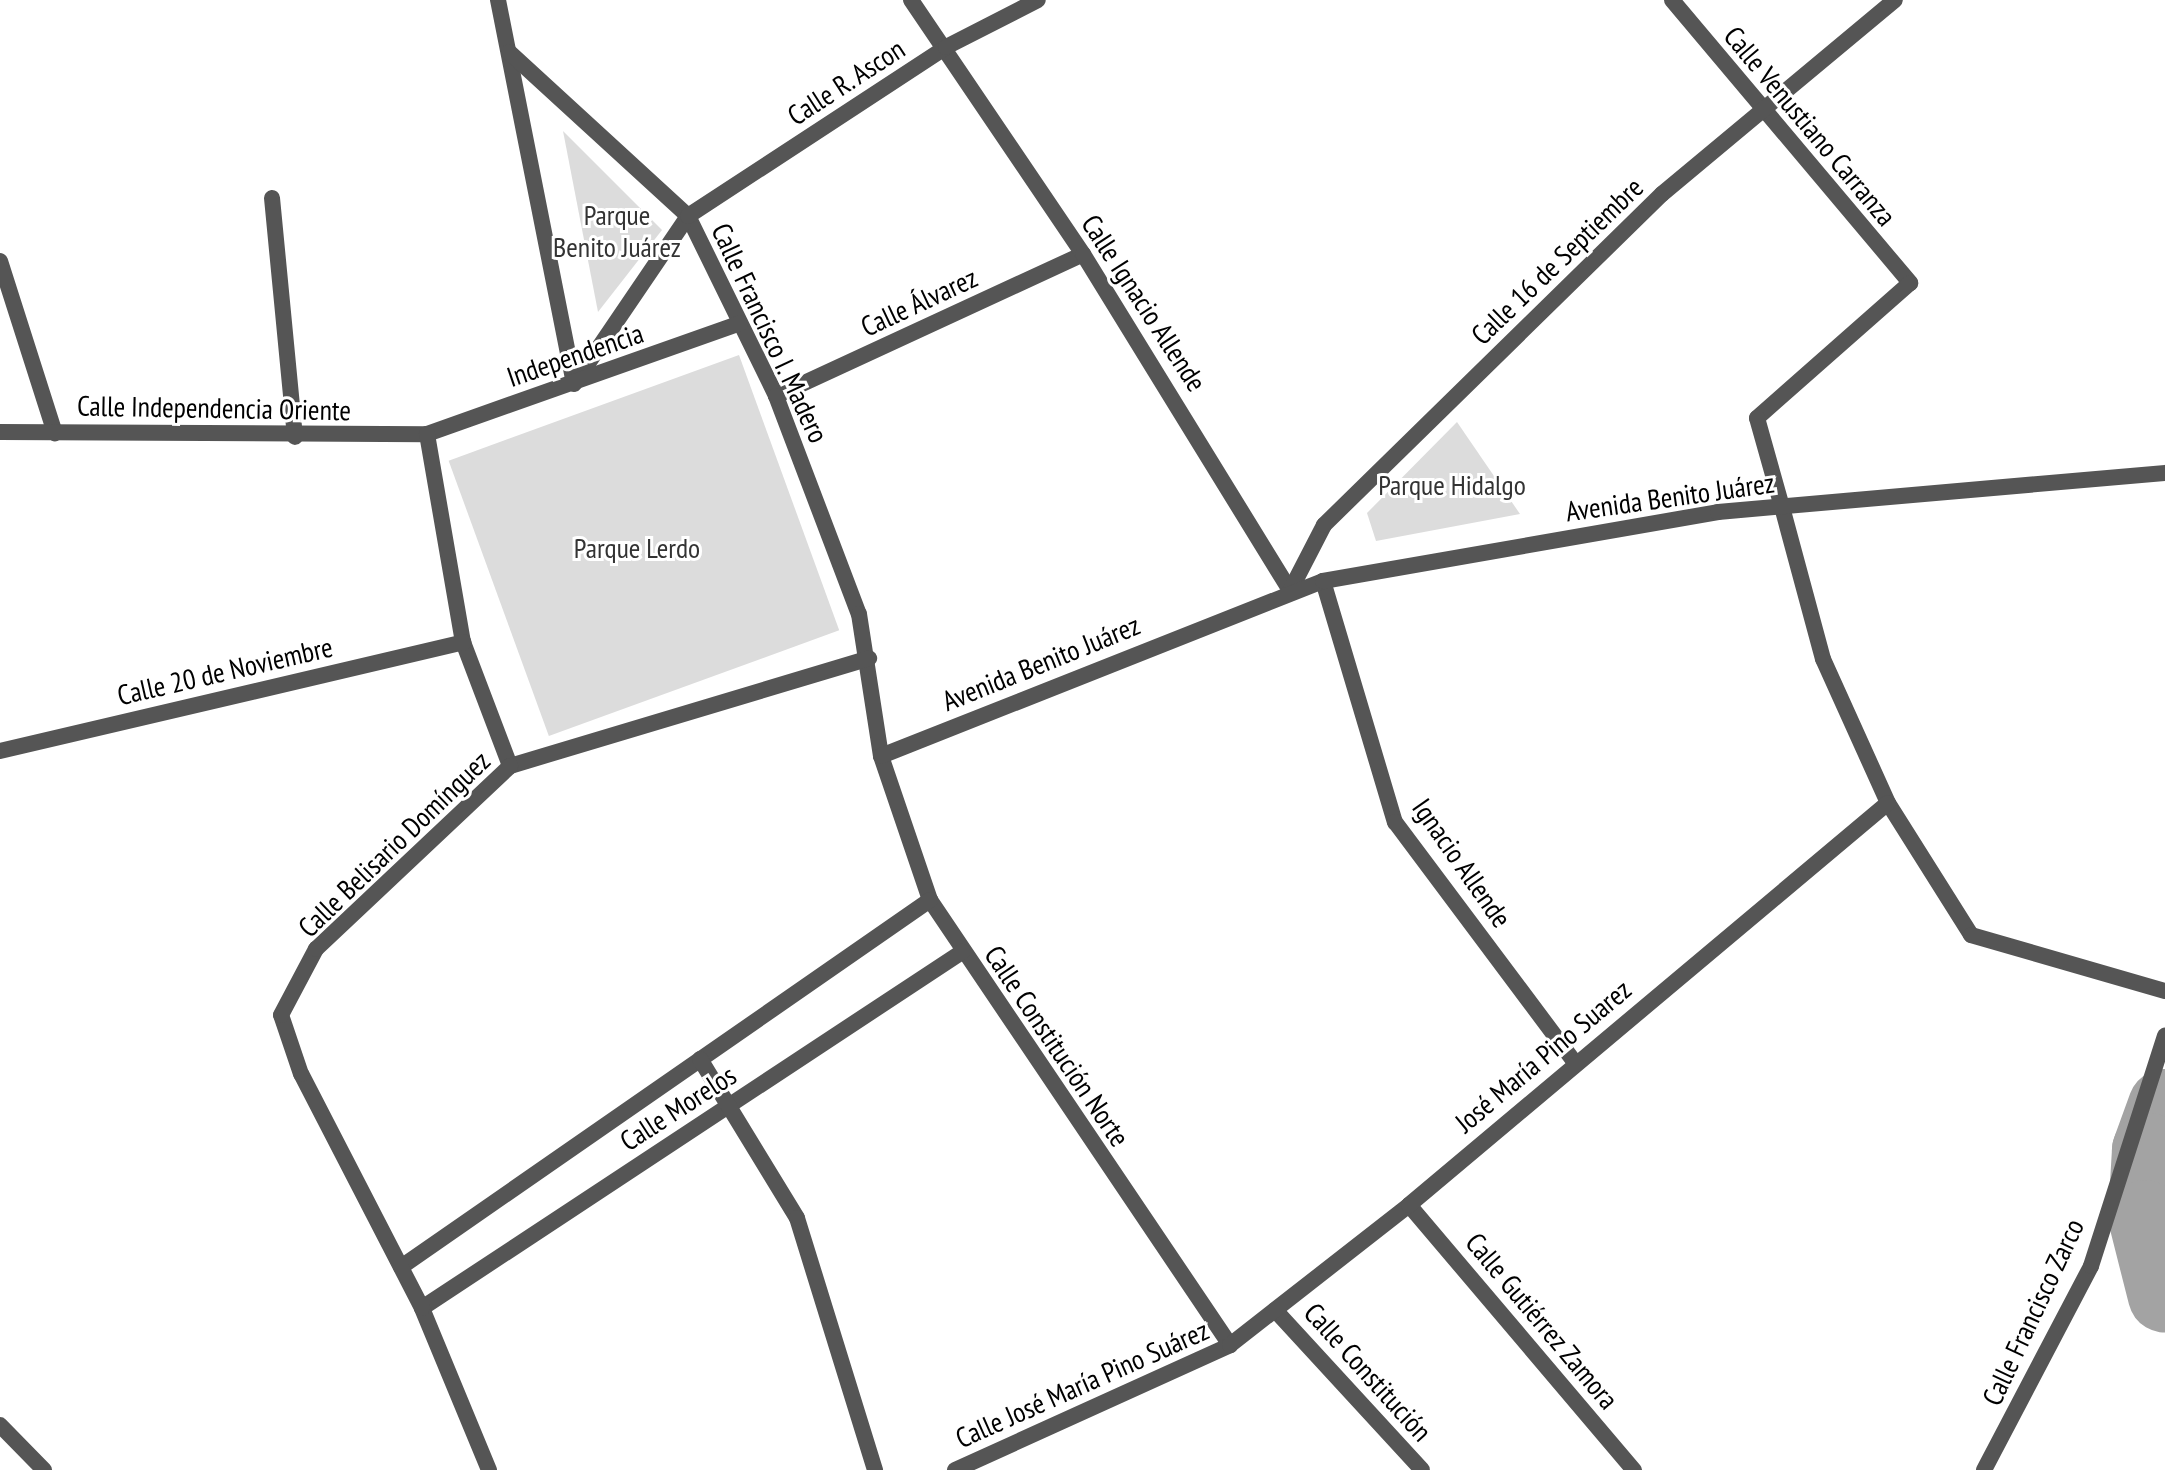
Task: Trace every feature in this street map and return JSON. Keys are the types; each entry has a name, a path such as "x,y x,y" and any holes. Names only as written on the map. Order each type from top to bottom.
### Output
{"street":[{"path":"498,0 574,384"},
{"name":"Calle Ignacio Allende","path":"911,0 946,47 1083,254 1290,591"},
{"name":"Calle R. Ascon","path":"688,216 946,47 1038,0"},
{"name":"Calle Venustiano Carranza","path":"1672,0 1757,109 1910,283 1757,418 1782,507"},
{"name":"Calle 16 de Septiembre","path":"1290,591 1324,525 1757,109 1895,0"},
{"name":"Calle Francisco I. Madero","path":"509,52 688,216 776,396 869,658 881,756"},
{"path":"272,198 295,437"},
{"path":"574,384 688,216"},
{"name":"Calle Álvarez","path":"776,396 1083,254"},
{"path":"0,261 55,433"},
{"name":"Independencia","path":"427,434 740,323"},
{"name":"Calle Independencia Oriente","path":"0,432 295,437 427,434"},
{"path":"427,434 463,642 510,766"},
{"name":"Avenida Benito Juárez","path":"881,756 1290,591 1323,581 1718,512 2165,473"},
{"path":"1782,507 1823,659 1888,803 1971,935 2165,991"},
{"name":"Ignacio Allende","path":"1323,581 1395,822 1574,1061"},
{"name":"Calle 20 de Noviembre","path":"2,747 463,642"},
{"name":"Calle Belisario Domínguez","path":"489,1470 422,1308 301,1074 281,1015 316,949 510,766 869,658"},
{"name":"Calle Constitución Norte","path":"881,756 930,900 962,952 1230,1345"},
{"name":"José María Pino Suarez","path":"1230,1345 1409,1205 1574,1061 1888,803"},
{"name":"Calle Morelos","path":"401,1267 930,900"},
{"name":"Calle Morelos","path":"422,1308 962,952"},
{"name":"Calle Francisco Zarco","path":"1984,1470 2091,1266 2165,1036"},
{"path":"700,1059 797,1218 875,1470"},
{"name":"Calle Gutiérrez Zamora","path":"1409,1205 1634,1470"},
{"name":"Calle Constitución","path":"1275,1310 1422,1470"},
{"name":"Calle José María Pino Suárez","path":"955,1470 1230,1345"},
{"path":"0,1425 44,1470"}],"green space":[{"name":"Parque Benito Juárez","path":"563,131 662,230 598,312"},
{"name":"Parque Lerdo","path":"739,355 839,630 549,736 449,461"},
{"name":"Parque Hidalgo","path":"1457,422 1520,514 1376,541 1367,513"}],"waterway":[{"path":"2165,1106 2149,1150 2145,1217 2165,1296"}]}
